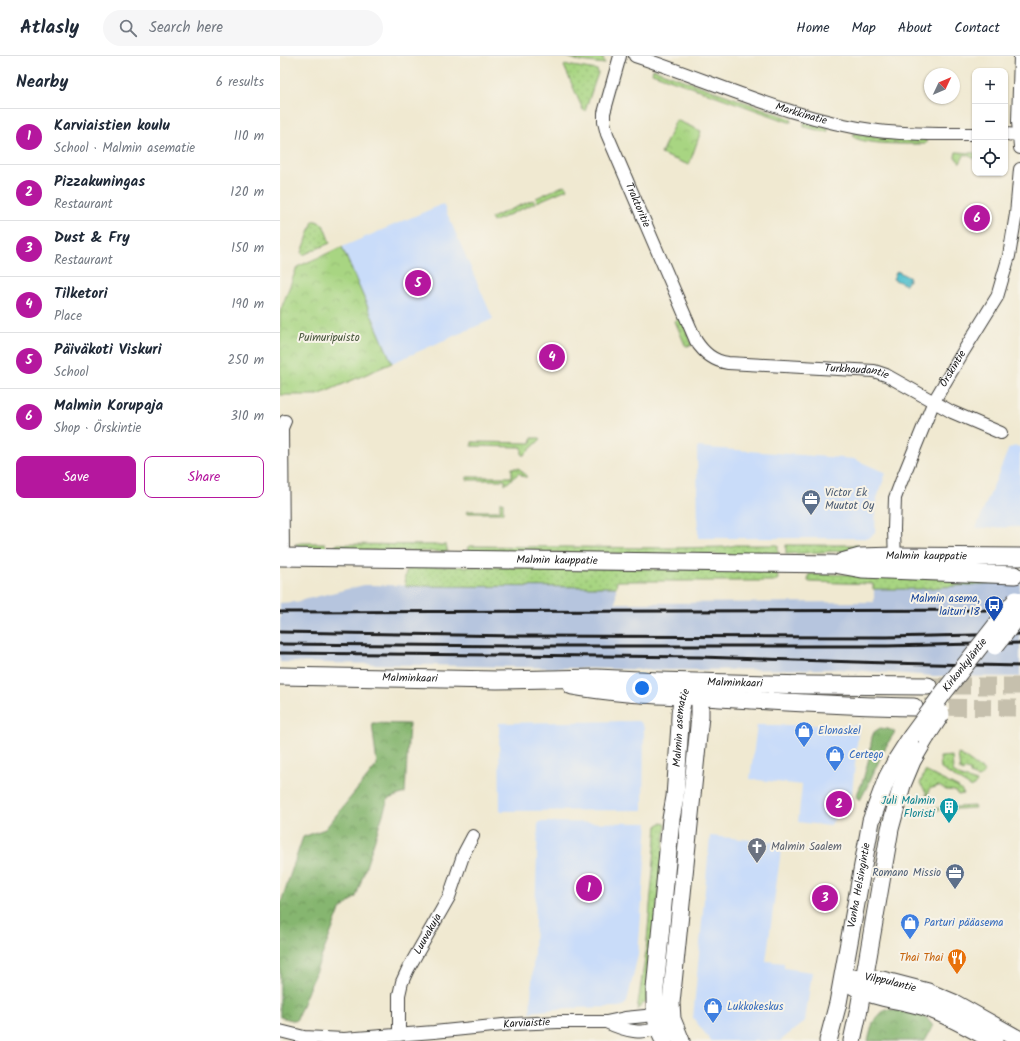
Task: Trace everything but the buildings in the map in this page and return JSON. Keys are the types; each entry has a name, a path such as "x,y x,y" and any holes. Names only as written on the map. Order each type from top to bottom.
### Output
{"main road":[{"name":"Malmin kauppatie","path":"281,557 834,564 862,569 895,563 1020,557"},
{"name":"Malmin kauppatie","path":"895,563 1015,575"},
{"name":"Kirkonkyläntie","path":"918,737 944,692 1020,595"},
{"name":"Kirkonkyläntie","path":"918,737 1020,614"},
{"name":"Malminkaari","path":"280,676 541,680 595,690 808,685 928,686"},
{"name":"Malminkaari","path":"687,689 700,697 914,707"},
{"name":"Malmin asematie","path":"659,1028 655,989 671,819 675,797 680,716 687,689"},
{"name":"Malmin asematie","path":"681,1041 672,1019 671,1003 700,716 700,697"},
{"name":"Vanha Helsingintie","path":"828,1041 838,1003 871,821 887,778 897,759 918,737"},
{"name":"Vanha Helsingintie","path":"852,1041 890,828 898,797 912,761 918,737"},
{"name":"Vilppulantie","path":"842,979 863,984 928,992 954,1003 1018,1040"},
{"name":"Vilppulantie","path":"863,984 955,1019 994,1041"}],"street":[{"name":"Traktoritie","path":"620,56 604,113 606,134 696,341 702,349"},
{"name":"Markkinatie","path":"635,56 717,86 808,116 878,131 895,133 972,134"},
{"path":"1020,56 1018,121 1020,148"},
{"path":"1008,134 1019,135"},
{"name":"Örskintie","path":"895,563 895,498 934,401 997,297 1008,262 1018,215 1020,170"},
{"name":"Turkhaudantie","path":"702,349 712,358 728,363 874,371 934,401 952,412 1002,433"},
{"path":"281,557 282,428 285,421"},
{"name":"Luuvakuja","path":"399,1035 399,995 402,982 408,968 449,897 464,853 473,836"},
{"name":"Karviaistie","path":"280,1031 304,1037 344,1039 399,1035 433,1037 534,1023 563,1021 606,1022 625,1031 639,1032 659,1028 672,1019"}],"shaded area":[{"path":"443,204 493,319 392,363 342,247"},
{"path":"1016,446 1020,447 1020,527 976,528 1009,448"},
{"path":"697,447 854,459 886,473 876,501 875,532 869,538 698,538"},
{"path":"1020,582 1020,677 933,676 839,669 668,670 280,662 280,603 295,602 364,585 616,587 616,603 874,602 874,589 918,589"},
{"path":"638,721 644,728 643,810 500,811 499,723"},
{"path":"757,725 859,725 852,793 830,826 798,822 802,785 750,779"},
{"path":"538,822 648,823 638,955 627,1002 622,1007 566,1008 530,1012 534,952"},
{"path":"710,836 782,843 766,961 784,963 784,968 812,972 805,1021 780,1041 711,1041 693,1018"}],"green space":[{"path":"565,56 602,56 605,64 579,61"},
{"path":"566,65 597,70 598,73 585,111 583,110 564,66"},
{"path":"653,69 792,119 791,122 652,73"},
{"path":"676,120 701,131 689,165 661,154"},
{"path":"804,122 829,128 827,132 804,127"},
{"path":"854,133 881,138 926,139 926,143 877,143 859,140 853,137"},
{"path":"956,152 972,153 972,158 965,154 960,163 955,157"},
{"path":"565,185 567,189 537,202 536,198"},
{"path":"533,200 535,203 493,222 491,218"},
{"path":"313,221 323,224 330,243 303,255 302,253"},
{"name":"Puimuripuisto","path":"342,247 392,363 318,395 280,395 280,312 297,267"},
{"path":"681,318 692,345 685,345 675,321"},
{"path":"532,438 541,439 524,455 522,455 522,447 472,446 472,442 531,443"},
{"path":"512,468 519,468 527,477 524,477 519,473 505,485 505,480 467,480 467,477 512,477"},
{"path":"500,502 503,502 503,513 466,513 467,511 500,511"},
{"path":"325,543 327,550 302,549 295,544"},
{"path":"338,544 446,545 448,552 334,550 335,546"},
{"path":"736,545 778,545 778,554 731,555 469,551 467,548 469,546 671,548 726,547"},
{"path":"786,545 857,545 857,550 786,554"},
{"path":"409,566 749,570 777,573 778,579 775,581 617,581 616,587 406,586 405,578"},
{"path":"809,574 881,575 1006,582 918,589 873,589 873,584 810,582 808,581"},
{"path":"372,723 409,724 405,793 388,799 356,897 340,910 296,1021 280,1017 280,905 303,837 325,829 377,765"},
{"path":"880,728 895,732 885,748 860,800 856,797 863,780 869,758 872,737 874,732"},
{"path":"958,754 985,772 981,777 978,778 970,774 970,770 965,769 963,772 960,770"},
{"path":"952,756 953,772 961,777 977,782 972,788 941,769 940,757"},
{"path":"925,771 959,788 964,794 958,795 955,791 946,790 939,786 929,789 927,800 926,792 920,784"},
{"path":"974,806 975,808 922,811 922,809"},
{"path":"661,823 666,824 647,1000 637,1010 646,952 657,826"},
{"path":"885,1009 911,1012 926,1017 933,1026 925,1041 868,1041 873,1022"}],"water":[{"path":"897,271 910,278 906,285 893,279"}],"tunnel":[{"path":"928,686 1020,686"},
{"path":"924,707 1020,708"}],"railway":[{"path":"280,612 1020,610"},
{"path":"280,632 521,636 886,637 1020,634"},
{"path":"280,644 521,646 887,646 1020,643"},
{"path":"280,653 700,657 1020,666"}],"place":[{"name":"Malmin Korupaja","path":"977,218"},
{"name":"Päiväkoti Viskuri","path":"418,283"},
{"name":"Tilketori","path":"552,357"},
{"name":"Victor Ek Muutot Oy","path":"811,516"},
{"name":"Malmin asema, laituri 18","path":"994,622"},
{"name":"Elonaskel","path":"804,748"},
{"name":"Certego","path":"835,772"},
{"name":"Pizzakuningas","path":"839,804"},
{"name":"Juli Malmin Floristi","path":"949,824"},
{"name":"Malmin Saalem","path":"757,864"},
{"name":"Karviaistien koulu","path":"589,888"},
{"name":"Romano Missio","path":"955,890"},
{"name":"Dust & Fry","path":"825,898"},
{"name":"Parturi pääasema","path":"910,940"},
{"name":"Thai Thai","path":"957,975"},
{"name":"Lukkokeskus","path":"713,1024"}]}
